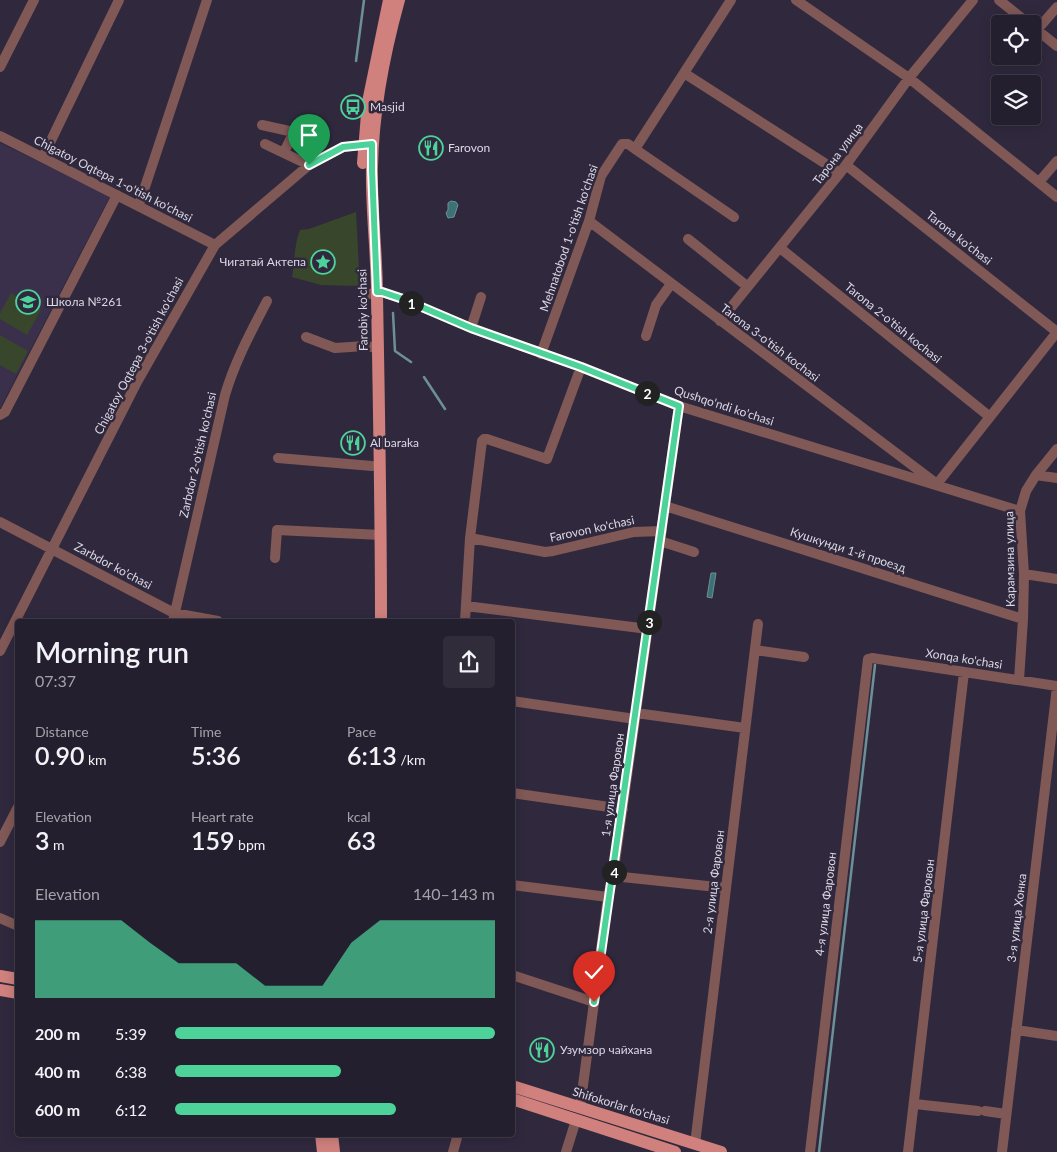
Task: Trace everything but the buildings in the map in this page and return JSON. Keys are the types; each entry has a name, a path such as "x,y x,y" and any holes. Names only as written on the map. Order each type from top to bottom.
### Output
{"main road":[{"name":"Farobiy ko'chasi","path":"368,144 368,102 389,0"},
{"name":"Farobiy ko'chasi","path":"373,619 377,535 373,293 363,170 382,73 399,0"},
{"name":"Farobiy ko'chasi","path":"374,348 372,466 381,619"},
{"path":"0,976 15,978"},
{"path":"0,990 15,992"},
{"name":"Shifokorlar ko'chasi","path":"515,1087 578,1114 721,1152"},
{"path":"515,1100 578,1114 675,1152"},
{"path":"321,1137 323,1152"},
{"path":"332,1137 334,1152"}],"street":[{"path":"0,67 34,0"},
{"path":"43,157 119,0"},
{"path":"139,206 207,0"},
{"path":"731,0 635,149 734,217"},
{"path":"796,0 909,78 1057,197"},
{"name":"Тарона улица","path":"720,321 843,169 909,78 973,0"},
{"path":"999,0 1018,15"},
{"path":"1041,20 1057,6"},
{"path":"1041,33 1057,46"},
{"name":"Tarona ko'chasi","path":"684,73 843,169 1057,332"},
{"path":"262,125 291,133 292,136 284,152"},
{"name":"Chigatoy Oqtepa 1-o'tish ko'chasi","path":"0,136 215,244"},
{"path":"265,144 309,165"},
{"name":"Chigatoy Oqtepa 3-o'tish ko'chasi","path":"16,619 137,382 215,244 309,165 343,147 368,144"},
{"name":"Mehnatobod 1-o'tish ko'chasi","path":"541,354 589,222 601,176 622,144 628,144 635,149"},
{"path":"1039,182 1057,161"},
{"path":"0,415 5,412 117,195"},
{"name":"Tarona 3-o'tish kochasi","path":"589,222 937,484"},
{"path":"688,239 748,287"},
{"name":"Tarona 2-o'tish kochasi","path":"780,248 990,416"},
{"path":"646,336 656,304 671,284"},
{"name":"Qushqo'ndi ko'chasi","path":"373,293 382,292 403,299 471,328 581,367 679,406 1020,511"},
{"path":"471,328 481,297"},
{"name":"Zarbdor 2-o'tish ko'chasi","path":"174,617 216,428 231,374 266,301"},
{"path":"937,484 1057,332"},
{"path":"306,337 335,348 374,348"},
{"path":"465,619 470,538 484,439 547,459 581,367"},
{"name":"1-я улица Фаровон","path":"566,1152 578,1114 679,406"},
{"name":"Карамзина улица","path":"1019,680 1024,574 1020,511 1026,491 1057,449"},
{"path":"278,458 372,466"},
{"path":"1036,475 1057,478"},
{"name":"Кушкунди 1-й проезд","path":"665,506 1023,619"},
{"name":"Zarbdor ko'chasi","path":"0,522 53,548 174,617 196,619"},
{"path":"275,558 277,530 377,535"},
{"name":"Farovon ko'chasi","path":"470,538 545,552 634,532 661,536 694,552"},
{"path":"1024,574 1057,579"},
{"path":"466,606 648,629"},
{"name":"Chigatoy Oqtepa 3-o'tish ko'chasi","path":"0,651 15,622"},
{"name":"2-я улица Фаровон","path":"695,1144 758,624"},
{"path":"755,650 804,657"},
{"name":"Xonqa ko'chasi","path":"868,659 872,658 1057,687"},
{"name":"4-я улица Фаровон","path":"810,1152 868,659"},
{"name":"5-я улица Фаровон","path":"908,1152 964,672"},
{"name":"3-я улица Хонка","path":"1002,1152 1057,687"},
{"path":"515,701 745,728"},
{"path":"515,793 622,809"},
{"path":"0,842 15,813"},
{"path":"613,876 726,888"},
{"path":"515,885 608,897"},
{"path":"0,918 15,925"},
{"path":"515,976 594,1002"},
{"path":"1016,1030 1057,1036"},
{"path":"915,1104 1006,1114"},
{"path":"453,1152 457,1137"}],"shaded area":[{"name":"Школа №261","path":"0,143 110,196 0,408"},
{"path":"451,201 456,202 458,205 454,217 448,218 446,213 448,203"},
{"path":"356,212 360,286 321,285 292,277 300,230 309,229"},
{"path":"11,293 41,310 27,335 0,319 0,313"},
{"path":"0,335 28,351 16,374 0,365"},
{"path":"711,573 716,573 712,598 707,597"}],"waterway":[{"path":"356,61 364,0"},
{"path":"393,313 395,351 411,362"},
{"path":"424,377 445,409"},
{"path":"819,1152 875,665"}],"place":[{"name":"Masjid","path":"353,107"},
{"name":"Farovon","path":"431,148"},
{"name":"Чигатай Актепа","path":"323,262"},
{"name":"Школа №261","path":"28,302"},
{"name":"Al baraka","path":"353,443"},
{"name":"Узумзор чайхана","path":"542,1050"}],"route":[{"path":"309,165 343,147 372,144 377,292 403,299 471,328 581,367 679,406 594,1002"}]}
